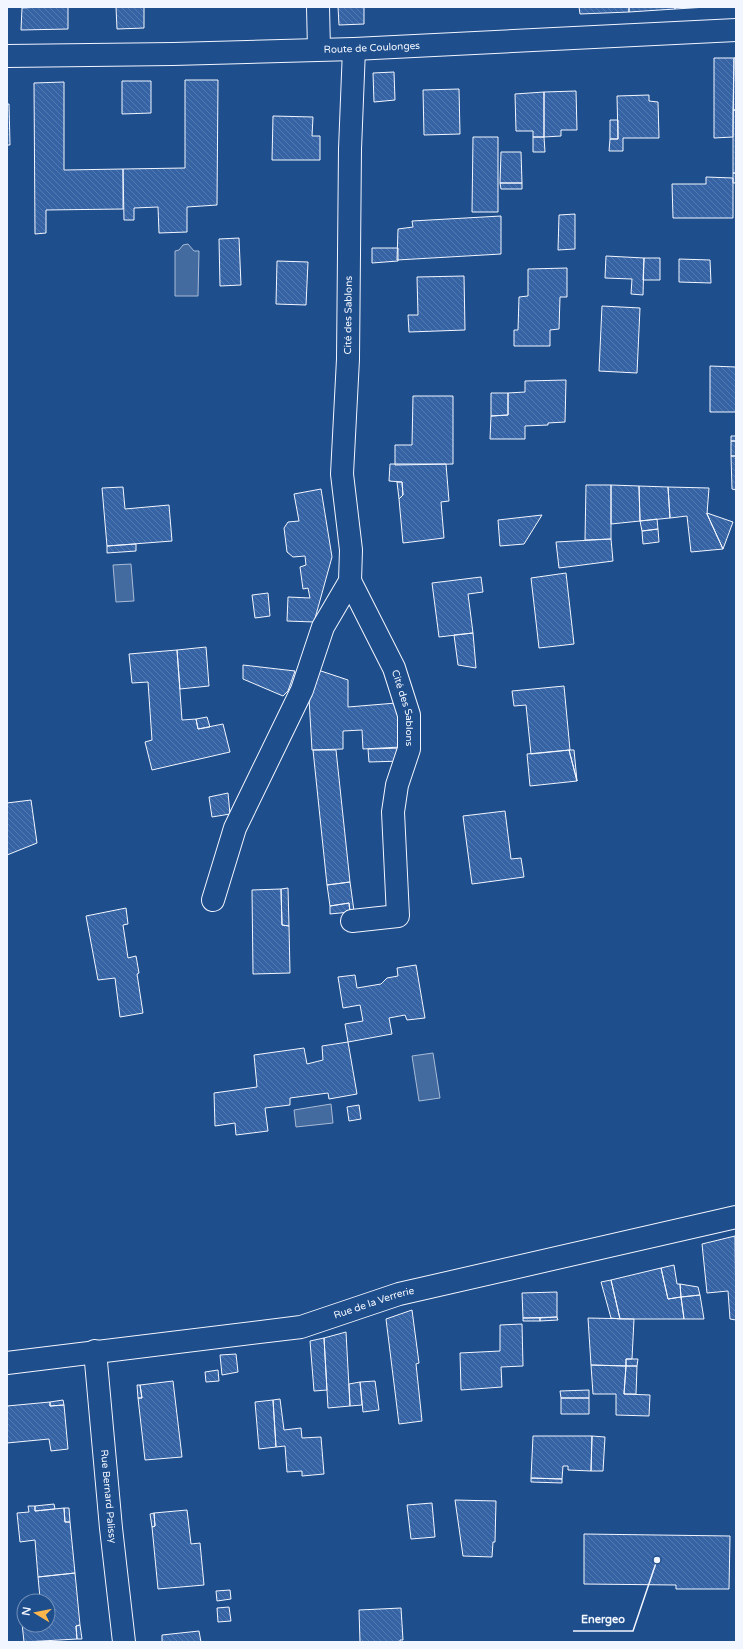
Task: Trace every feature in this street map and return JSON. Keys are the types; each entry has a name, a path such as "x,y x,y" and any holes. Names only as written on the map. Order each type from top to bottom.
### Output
{"street":[{"path":"318,7 319,49"},
{"name":"Route de Coulonges","path":"7,56 173,54 354,48 736,30"},
{"name":"Cité des Sablons","path":"213,900 235,828 302,690 323,627 350,581 352,550 342,474 348,359 350,149 354,48"},
{"name":"Cité des Sablons","path":"350,581 394,668 409,715 409,749 397,785 394,812 398,916 352,921"},
{"name":"Rue de la Verrerie","path":"7,1363 95,1351 301,1327 399,1294 736,1217"},
{"name":"Rue Bernard Palissy","path":"95,1351 111,1528 124,1642"}],"water":[{"path":"188,244 194,251 199,251 198,296 175,296 175,251 179,250 183,245"},
{"path":"131,564 134,601 116,602 113,565"},
{"path":"433,1053 440,1098 419,1101 412,1056"},
{"path":"331,1104 333,1123 296,1127 294,1110"}],"building":[{"path":"68,7 68,29 21,30 22,8"},
{"path":"116,7 144,7 144,28 117,29"},
{"path":"338,7 364,7 364,24 339,25"},
{"path":"579,7 629,7 629,12 580,14"},
{"path":"629,7 675,7 675,9 629,12"},
{"path":"675,7 707,7 675,9"},
{"path":"736,57 736,110 733,110 734,58"},
{"path":"714,58 734,58 733,137 714,138"},
{"path":"394,72 395,100 374,102 373,73"},
{"path":"185,80 218,80 217,205 187,207 187,232 159,233 158,207 134,208 134,220 124,220 123,169 185,168"},
{"path":"122,81 151,81 151,113 122,114"},
{"path":"64,82 64,170 123,169 123,209 46,210 46,233 35,234 34,83"},
{"path":"459,89 460,134 424,135 423,90"},
{"path":"576,91 577,130 561,130 561,136 544,137 544,92"},
{"path":"544,92 544,137 533,137 533,131 516,131 515,94"},
{"path":"649,95 649,101 658,102 659,138 623,138 623,151 609,151 610,139 618,139 617,96"},
{"path":"7,104 9,104 10,145 7,145"},
{"path":"733,110 736,110 736,173 733,173"},
{"path":"273,116 313,117 312,136 320,136 320,160 272,160"},
{"path":"610,120 618,120 618,139 610,139"},
{"path":"473,137 498,137 498,212 472,212"},
{"path":"533,137 544,137 545,152 533,152"},
{"path":"501,152 521,152 522,183 500,183"},
{"path":"733,173 736,173 736,183 733,183"},
{"path":"706,177 733,178 733,218 673,218 672,184 706,184"},
{"path":"500,183 522,183 522,189 501,189"},
{"path":"575,214 575,249 558,250 559,215"},
{"path":"501,216 501,254 397,260 398,229 413,227 412,221"},
{"path":"239,238 241,285 220,286 219,239"},
{"path":"372,248 398,248 398,261 372,263"},
{"path":"606,256 644,258 643,295 631,294 632,279 605,278"},
{"path":"644,258 660,258 660,280 643,280"},
{"path":"679,259 710,260 711,283 679,282"},
{"path":"277,261 308,262 306,305 276,304"},
{"path":"567,268 567,297 560,297 559,329 550,330 550,346 514,346 514,330 518,330 519,297 528,296 528,269"},
{"path":"464,276 465,330 409,332 408,315 418,315 417,277"},
{"path":"602,306 640,308 637,373 599,371"},
{"path":"710,366 736,367 736,412 710,412"},
{"path":"566,380 565,422 548,423 548,425 525,426 525,439 490,439 491,416 508,415 508,393 525,392 525,381"},
{"path":"491,393 508,393 508,415 491,416"},
{"path":"413,396 453,396 453,464 395,465 395,445 412,445"},
{"path":"731,436 736,436 736,441 731,441"},
{"path":"731,441 736,441 736,456 731,456"},
{"path":"731,456 736,456 736,490 732,489"},
{"path":"390,464 446,464 449,501 441,502 444,538 403,543 399,499 403,495 402,482 389,481"},
{"path":"397,482 402,482 403,495 399,499"},
{"path":"586,485 611,485 611,539 585,540"},
{"path":"611,485 639,486 640,521 611,524"},
{"path":"639,486 668,487 670,518 640,521"},
{"path":"123,487 125,509 169,505 172,541 107,546 102,488"},
{"path":"668,487 709,488 707,514 723,549 691,552 687,516 670,518"},
{"path":"321,489 332,557 314,622 287,621 288,597 310,598 308,588 303,589 300,567 306,565 305,556 293,557 287,552 284,528 288,522 299,521 294,494"},
{"path":"707,514 733,522 723,549"},
{"path":"542,515 524,544 500,546 498,520"},
{"path":"657,519 658,529 642,531 640,521"},
{"path":"658,529 659,542 643,544 642,531"},
{"path":"611,539 613,561 559,568 556,542"},
{"path":"136,544 136,551 107,553 107,546"},
{"path":"566,573 574,644 539,648 531,578"},
{"path":"481,577 483,592 468,594 473,633 439,637 432,583"},
{"path":"268,593 270,616 255,618 252,595"},
{"path":"473,633 476,668 458,665 454,635"},
{"path":"206,647 209,686 180,689 177,650"},
{"path":"177,650 182,720 196,719 198,729 223,724 230,752 152,770 145,742 152,740 148,682 132,683 129,654"},
{"path":"243,665 295,671 288,691 283,696 243,679"},
{"path":"318,670 348,680 348,707 396,703 400,719 401,747 363,749 362,730 343,731 343,749 312,750 309,698"},
{"path":"564,686 570,750 531,754 526,705 514,706 512,691"},
{"path":"207,717 210,727 198,729 196,719"},
{"path":"402,748 402,761 369,762 368,749"},
{"path":"313,750 336,750 350,882 327,885"},
{"path":"569,750 577,781 530,786 527,754"},
{"path":"569,750 574,750 577,781"},
{"path":"228,793 230,814 212,817 209,797"},
{"path":"31,800 37,843 7,855 7,803"},
{"path":"505,811 511,859 521,858 524,877 472,884 463,816"},
{"path":"350,882 354,911 350,912 349,903 330,906 327,885"},
{"path":"288,888 289,926 282,925 281,889"},
{"path":"281,889 282,925 289,926 290,973 253,974 252,890"},
{"path":"349,903 350,912 330,914 330,906"},
{"path":"126,908 128,924 123,925 128,958 136,956 139,973 137,974 143,1013 120,1017 115,978 98,980 86,916"},
{"path":"416,965 425,1018 407,1020 405,1015 389,1018 392,1034 348,1042 345,1024 363,1021 360,1005 343,1008 338,977 355,975 357,988 381,984 387,978 398,976 397,968"},
{"path":"348,1042 357,1094 329,1099 328,1093 290,1098 290,1105 265,1108 268,1131 236,1135 235,1123 215,1126 214,1093 257,1087 254,1055 304,1048 307,1064 323,1060 322,1046"},
{"path":"359,1105 361,1119 349,1121 347,1107"},
{"path":"735,1236 736,1320 730,1319 728,1291 707,1293 702,1244"},
{"path":"674,1265 677,1284 680,1284 681,1297 668,1299 661,1268"},
{"path":"661,1268 668,1299 681,1297 684,1319 620,1319 611,1280"},
{"path":"611,1280 620,1319 611,1318 601,1282"},
{"path":"680,1284 698,1287 700,1295 681,1297"},
{"path":"557,1292 557,1317 523,1318 522,1293"},
{"path":"700,1295 704,1319 684,1319 681,1297"},
{"path":"412,1310 419,1363 416,1364 422,1421 399,1424 386,1319"},
{"path":"557,1317 558,1320 540,1321 540,1318"},
{"path":"523,1318 540,1318 540,1321 523,1321"},
{"path":"588,1318 634,1319 632,1359 626,1359 626,1366 591,1365"},
{"path":"522,1324 523,1366 501,1367 502,1387 461,1390 460,1353 500,1351 500,1325"},
{"path":"346,1332 350,1406 328,1408 324,1338"},
{"path":"324,1338 327,1390 314,1391 310,1341"},
{"path":"236,1354 238,1372 222,1375 220,1355"},
{"path":"626,1359 638,1359 637,1366 626,1366"},
{"path":"591,1365 626,1366 624,1394 650,1395 649,1416 616,1415 616,1394 593,1394"},
{"path":"626,1366 637,1366 636,1394 624,1394"},
{"path":"218,1370 219,1381 206,1382 205,1372"},
{"path":"173,1381 182,1457 145,1460 138,1398 142,1398 140,1385"},
{"path":"375,1381 379,1410 363,1412 360,1382"},
{"path":"360,1382 362,1405 350,1406 349,1384"},
{"path":"137,1385 140,1385 142,1398 138,1398"},
{"path":"589,1390 589,1398 561,1398 560,1391"},
{"path":"561,1398 589,1398 589,1414 561,1414"},
{"path":"280,1399 284,1430 301,1428 302,1438 321,1437 324,1474 302,1476 302,1471 287,1472 285,1446 276,1447 273,1400"},
{"path":"63,1400 64,1405 50,1406 50,1402"},
{"path":"273,1400 276,1447 259,1449 255,1402"},
{"path":"50,1402 50,1406 64,1405 68,1449 51,1451 49,1439 7,1443 7,1406"},
{"path":"533,1436 592,1436 591,1471 568,1470 568,1466 563,1466 562,1479 531,1478"},
{"path":"592,1436 605,1437 603,1471 591,1471"},
{"path":"531,1478 562,1479 562,1483 531,1482"},
{"path":"455,1500 496,1501 495,1542 493,1542 492,1557 463,1556"},
{"path":"432,1503 435,1537 411,1539 407,1505"},
{"path":"54,1504 55,1509 35,1511 35,1506"},
{"path":"28,1506 35,1506 35,1511 64,1508 65,1522 70,1522 75,1573 38,1577 35,1540 20,1542 17,1513 29,1512"},
{"path":"64,1508 69,1508 70,1522 65,1522"},
{"path":"187,1510 191,1544 200,1543 204,1585 158,1589 152,1527 155,1526 154,1513"},
{"path":"154,1513 155,1526 152,1527 150,1514"},
{"path":"584,1534 730,1536 729,1589 676,1589 676,1585 584,1584"},
{"path":"75,1573 80,1625 76,1626 77,1639 24,1642 23,1633 56,1633 56,1593 40,1593 38,1577"},
{"path":"230,1590 231,1599 217,1601 216,1591"},
{"path":"229,1607 231,1621 218,1622 217,1608"},
{"path":"401,1608 403,1640 400,1640 400,1642 360,1642 359,1610"},
{"path":"80,1625 82,1639 77,1639 76,1626"},
{"path":"199,1631 201,1642 162,1642 162,1635"}],"place":[{"name":"Energeo","path":"657,1560"}]}
